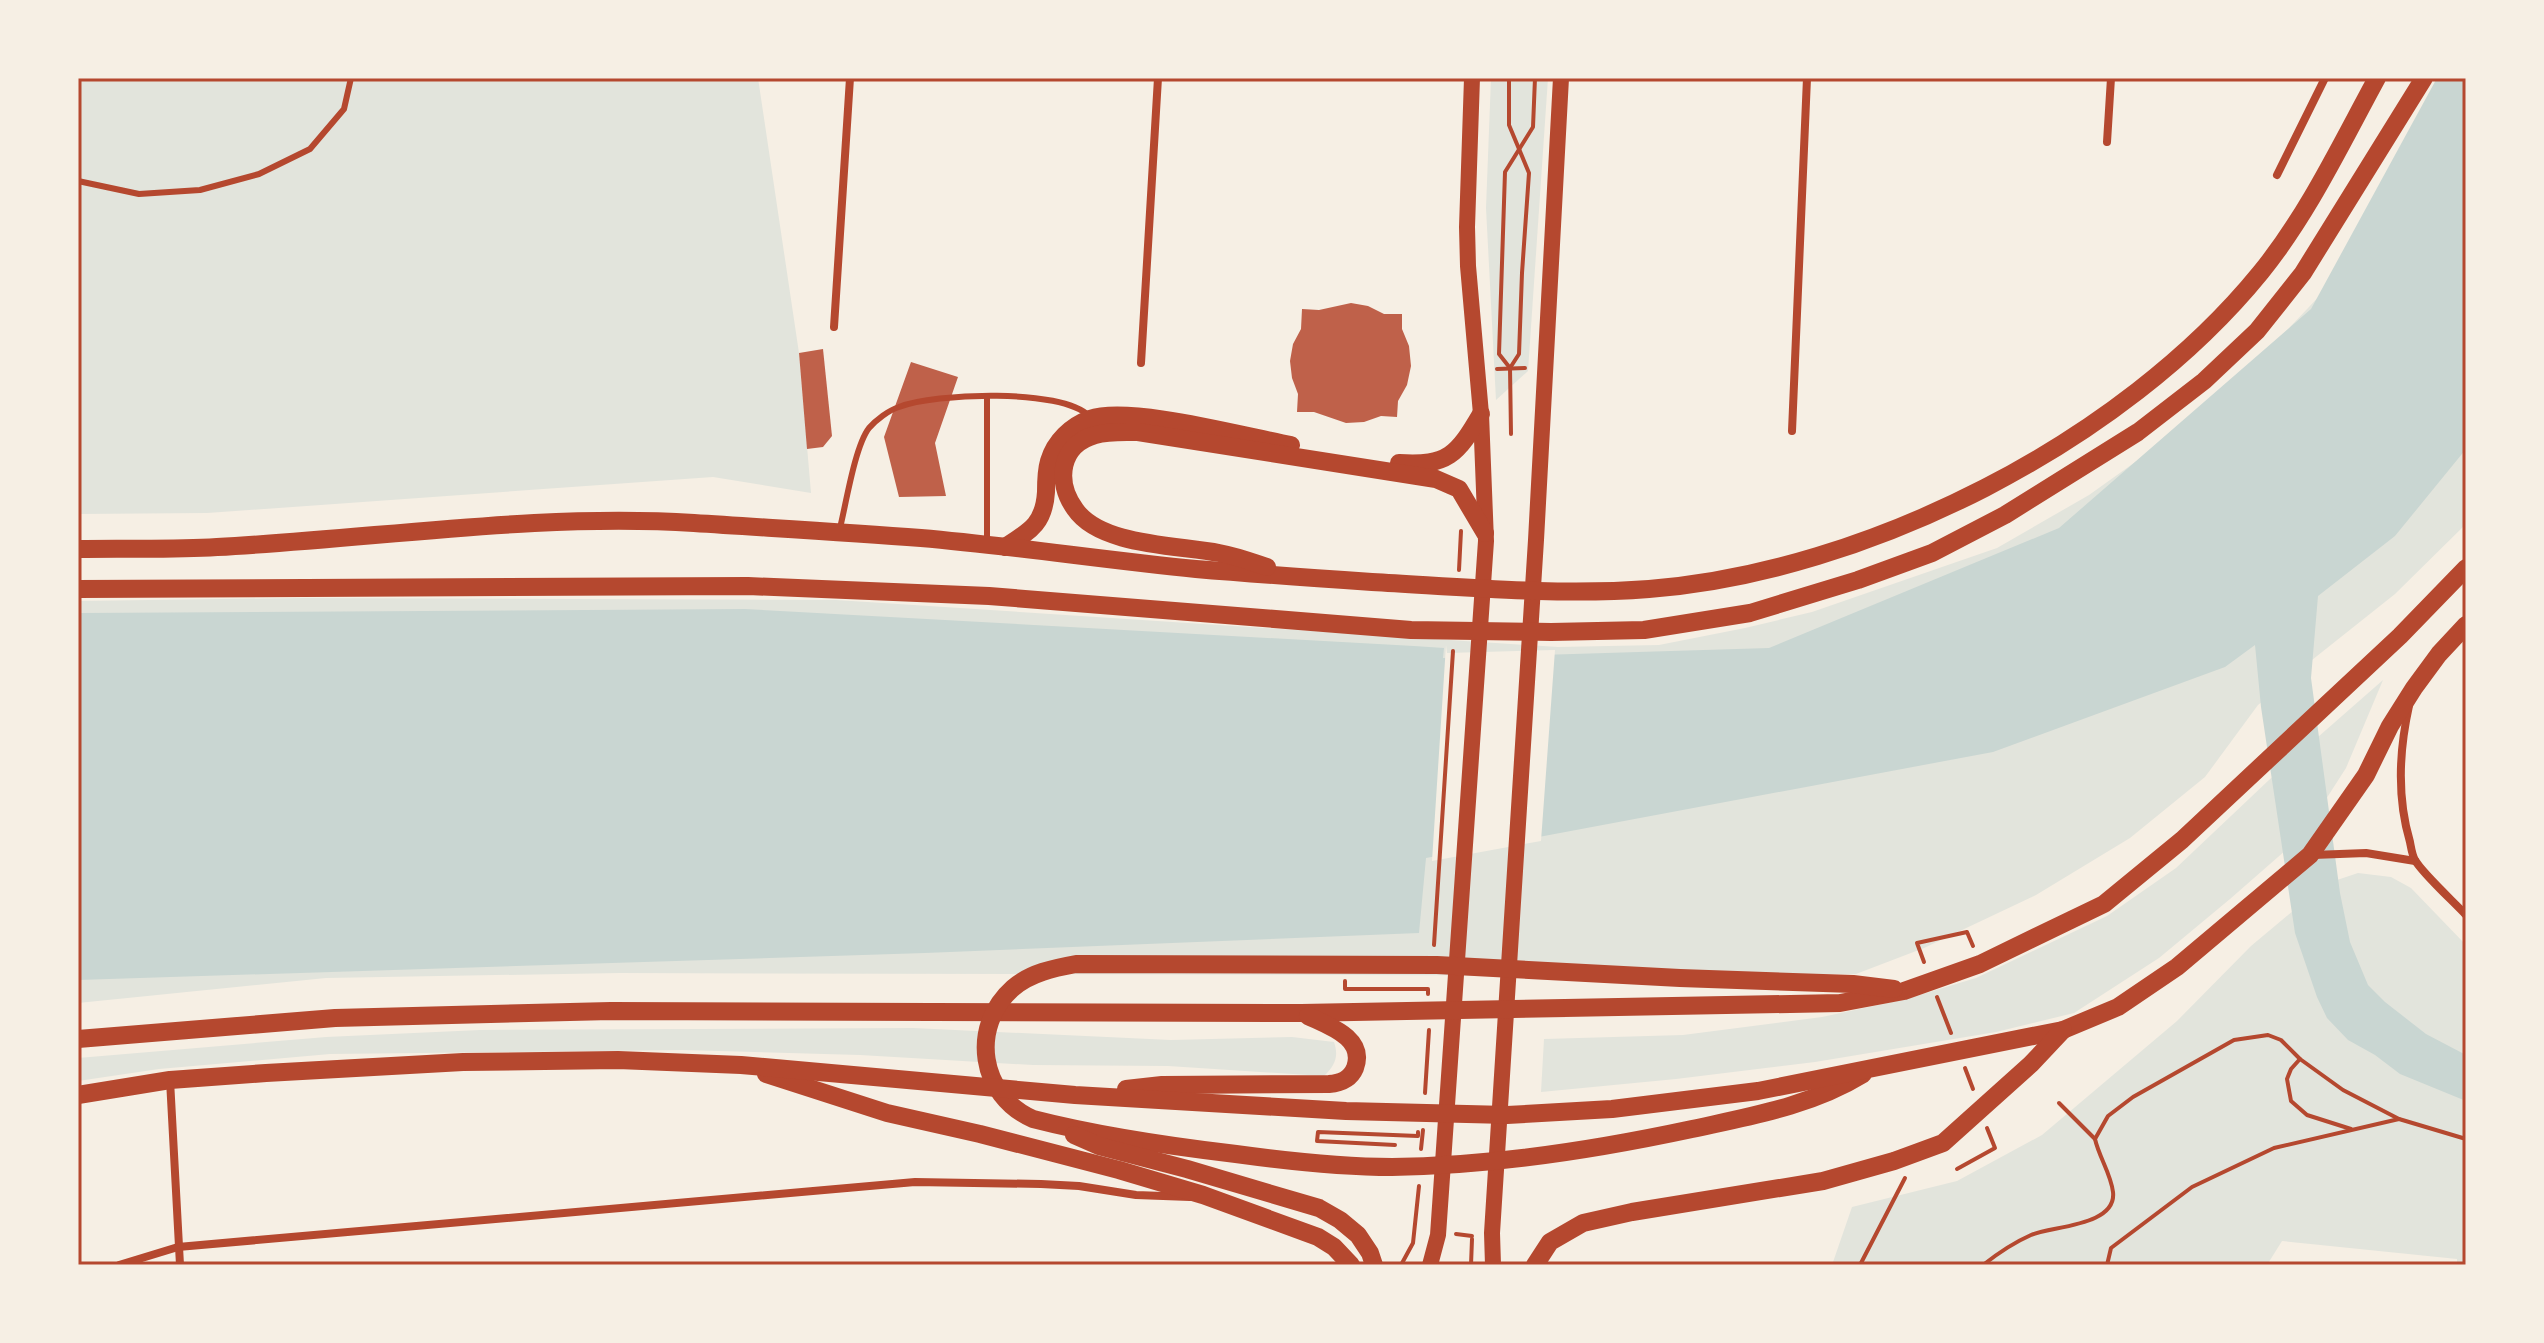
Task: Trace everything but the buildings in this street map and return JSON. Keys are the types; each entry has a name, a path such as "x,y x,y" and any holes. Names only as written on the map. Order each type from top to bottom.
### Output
{"main road":[{"path":"1430,1265 1438,1235 1485,537 1481,414 1467,253 1472,78"},
{"path":"1493,1265 1492,1233 1536,540 1561,78"},
{"path":"78,549 211,548 598,521 839,533 996,546 1198,569 1486,588 1582,591 1649,589 1719,580 1796,562 1864,539 1973,494 2082,433 2171,363 2223,315 2262,270 2300,218 2377,78"},
{"path":"78,589 748,586 989,596 1411,630 1467,631 1644,630 1750,613 1858,580 1932,553 2005,515 2138,432 2204,381 2257,331 2303,273 2424,78"},
{"path":"1300,577 1221,554 1119,536 1095,528 1076,511 1069,497 1063,465 1071,448 1104,416 1135,416 1371,460 1429,464 1451,455 1459,448 1481,414"},
{"path":"996,546 1036,526 1044,509 1047,473 1054,450 1068,431 1094,426 1436,479 1459,489 1485,537"},
{"path":"78,1039 335,1018 611,1011 1301,1013 1840,1003 1904,991 1980,964 2104,904 2182,840 2400,636 2466,568"},
{"path":"78,1095 170,1080 463,1062 618,1060 741,1065 1075,1095 1346,1111 1507,1115 1612,1109 1758,1091 2063,1030 2118,1007 2177,967 2310,855 2366,775 2390,726 2414,688 2466,625"},
{"path":"1873,1068 1812,1100 1579,1151 1468,1164 1358,1166 1195,1149 1033,1119 1020,1114 1000,1094 989,1076 985,1032 994,1010 1013,987 1052,968 1076,964 1437,965 1853,984 1904,991"},
{"path":"1075,1095 1162,1085 1329,1084 1348,1078 1357,1057 1350,1040 1301,1013"},
{"path":"1535,1265 1550,1242 1583,1223 1823,1181 1943,1143 2031,1064 2063,1030"},
{"path":"741,1065 887,1113 995,1138 1203,1195 1318,1237 1334,1247 1351,1265"},
{"path":"1062,1126 1077,1137 1099,1146 1319,1208 1358,1235 1374,1265"}],"street":[{"path":"834,327 850,78"},
{"path":"1141,363 1158,78"},
{"path":"1792,431 1807,78"},
{"path":"2107,142 2111,78"},
{"path":"2277,175 2325,78"},
{"path":"2414,688 2404,731 2401,770 2406,829 2415,861 2466,915"},
{"path":"2310,855 2366,853 2415,861"},
{"path":"170,1080 180,1265"},
{"path":"119,1265 178,1247 915,1182 1079,1186 1164,1197 1203,1195"}],"lane":[{"path":"78,181 139,194 200,190 259,174 310,149 344,109 351,78"},
{"path":"839,533 862,442 869,429 898,407 929,401 987,397 1051,399 1083,411 1094,426"},
{"path":"987,397 996,546"}],"path":[{"path":"1509,78 1509,125 1529,173 1519,354 1510,368 1511,434"},
{"path":"1510,368 1499,354 1505,172 1533,127 1535,78"},
{"path":"1497,369 1525,368"},
{"path":"1459,572 1462,525"},
{"path":"1434,949 1454,650"},
{"path":"1917,943 1967,932"},
{"path":"1431,996 1432,981"},
{"path":"1424,1101 1429,1026"},
{"path":"2095,1139 2108,1116 2133,1097 2234,1040 2268,1035 2281,1040 2300,1059 2343,1090 2399,1119 2466,1139"},
{"path":"2300,1059 2287,1079 2291,1101 2307,1115 2353,1130"},
{"path":"1983,1265 2031,1235 2091,1221 2106,1212 2112,1201 2113,1191 2095,1139 2059,1103"},
{"path":"1421,1160 1423,1116"},
{"path":"2107,1265 2111,1248 2192,1187 2274,1148 2399,1119"},
{"path":"1407,1146 1317,1141 1318,1132 1418,1136"},
{"path":"1957,1169 1995,1148"},
{"path":"1401,1265 1413,1243 1420,1173"},
{"path":"1860,1265 1906,1176"},
{"path":"1456,1234 1472,1236"}],"shaded area":[{"path":"78,78 758,78 799,353 811,493 713,477 207,513 78,514"},
{"path":"1491,78 1548,78 1528,371 1496,400 1486,208"},
{"path":"2437,78 2466,78 2466,449 2395,536 2318,596 2311,678 2340,893 2350,942 2368,985 2385,1002 2426,1034 2466,1055 2466,1101 2400,1074 2348,1040 2327,1018 2317,997 2295,933 2261,707 2255,645 2225,667 1993,752 1426,858 1419,933 925,953 78,980 78,613 745,609 1444,648 1443,658 1769,648 2059,528 2311,309"},
{"path":"2466,78 2466,524 2395,594 2258,705 2205,777 2130,838 2036,895 1924,948 1856,974 620,973 326,978 78,1003 78,601 302,598 836,600 1558,647 1659,645 1745,628 1812,612 1997,548 2089,495 2218,403 2326,289"},
{"path":"2383,680 2346,768 2303,835 2159,958 2074,1013 1996,1032 1815,1062 1541,1092 1544,1039 1683,1035 1822,1017 1906,999 1976,978 2107,916 2176,868 2269,780"},
{"path":"2358,873 2391,877 2411,888 2466,945 2466,1265 2457,1265 2457,1259 2282,1241 2267,1265 1832,1265 1852,1207 1957,1181 2042,1135 2177,1021 2251,946 2325,884"},
{"path":"913,1028 1171,1040 1292,1037 1334,1042 1336,1056 1324,1076 1168,1066 1033,1065 860,1055 682,1050 330,1054 159,1069 78,1081 78,1058 326,1037 480,1030"}],"pier":[{"path":"1446,645 1447,653 1555,650 1541,841 1432,861"}]}
